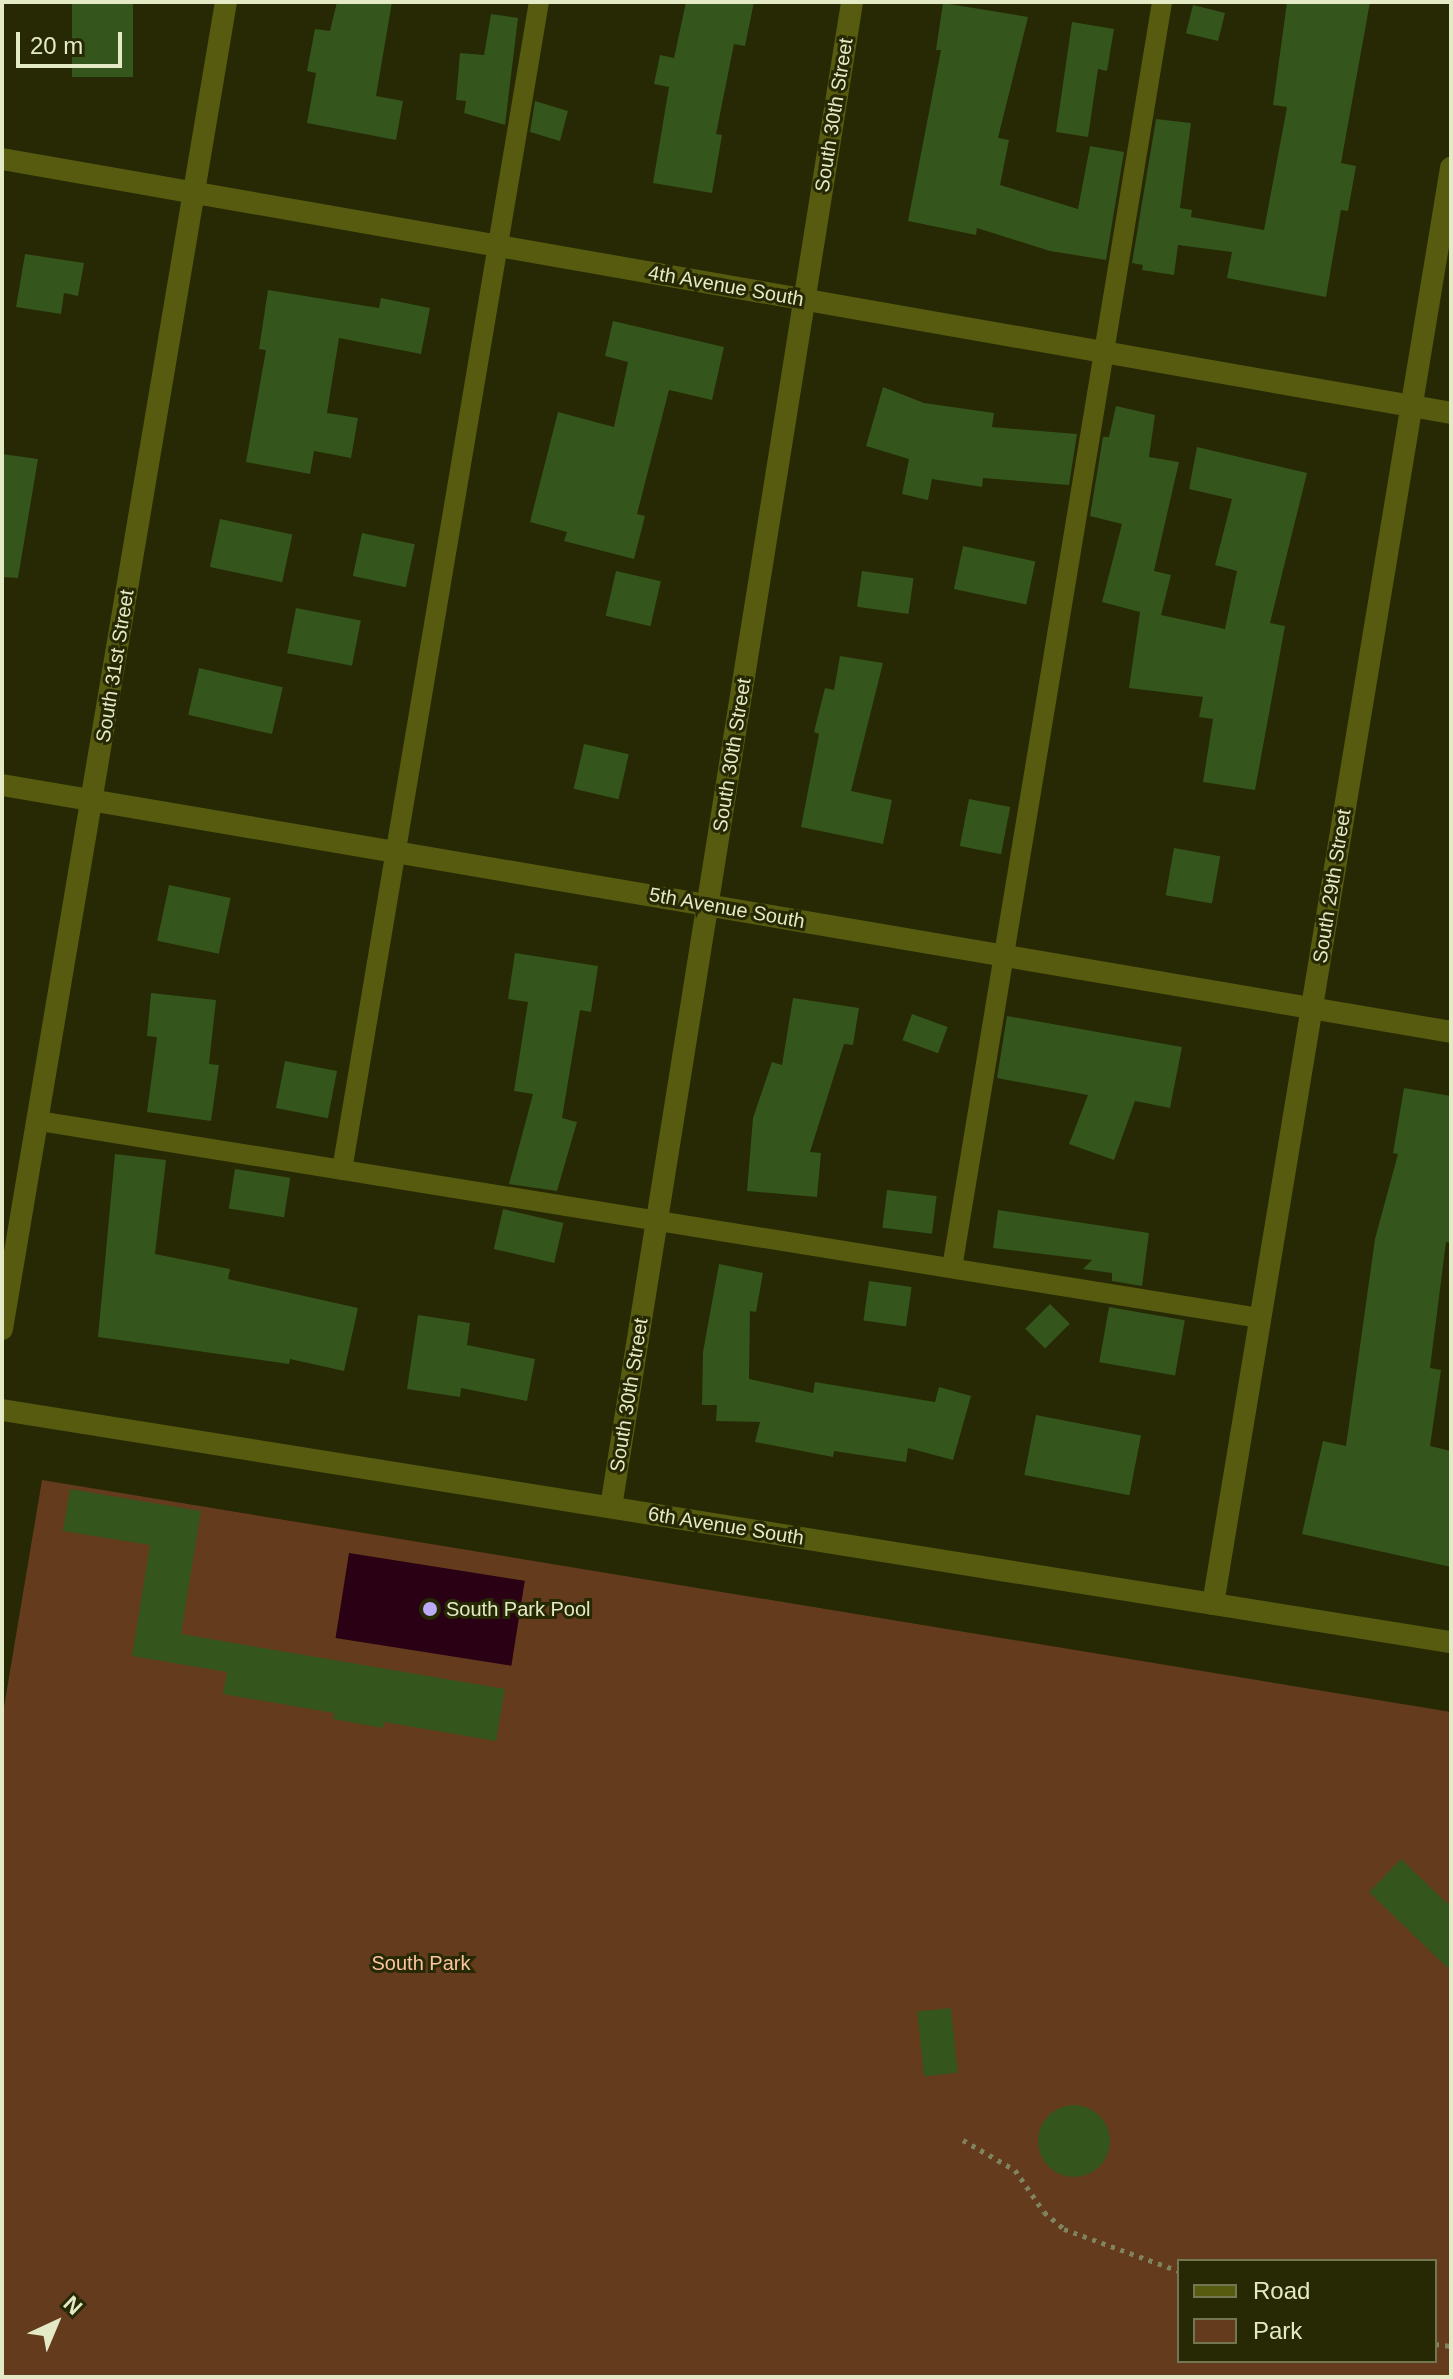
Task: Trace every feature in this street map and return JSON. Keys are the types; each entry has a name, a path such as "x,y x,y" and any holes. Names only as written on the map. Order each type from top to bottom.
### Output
{"street":[{"name":"South 31st Street","path":"2,1329 226,2"},
{"name":"South 30th Street","path":"611,1507 852,2"},
{"name":"4th Avenue South","path":"2,159 194,190 1451,413"},
{"name":"South 29th Street","path":"1213,1604 1451,168"},
{"name":"5th Avenue South","path":"2,785 1451,1032"},
{"name":"6th Avenue South","path":"2,1410 1451,1642"}],"lane":[{"path":"342,1170 539,2"},
{"path":"952,1268 1000,956 1162,2"},
{"path":"39,1121 657,1218 1260,1318"}],"path":[{"path":"963,2140 1015,2170 1044,2212 1073,2235 1177,2270"}],"green space":[{"name":"South Park","path":"42,1480 1451,1712 1451,2377 2,2377 2,1719"}],"shaded area":[{"name":"South Park Pool","path":"349,1553 525,1581 511,1666 336,1638"}],"building":[{"path":"72,2 133,2 133,77 72,77"},
{"path":"337,2 392,2 376,96 403,101 396,140 307,123 316,73 307,71 315,29 330,31"},
{"path":"686,2 754,2 745,46 734,44 716,134 722,135 712,193 653,183 669,87 654,84 660,55 674,58"},
{"path":"1287,2 1370,2 1341,163 1356,166 1348,211 1341,210 1326,297 1227,278 1232,252 1178,245 1174,275 1142,270 1143,265 1132,263 1156,119 1191,123 1180,208 1192,210 1191,217 1264,230 1287,107 1273,105"},
{"path":"943,3 1028,17 998,138 1009,140 1000,185 1078,209 1090,146 1124,152 1106,260 1050,251 977,228 976,235 908,221 941,50 936,50"},
{"path":"1193,5 1225,13 1218,41 1186,33"},
{"path":"491,14 518,18 505,125 464,113 466,101 456,100 460,53 484,55"},
{"path":"1072,22 1114,29 1107,71 1098,69 1088,137 1056,132"},
{"path":"535,101 568,111 560,141 530,132"},
{"path":"25,254 84,263 78,296 64,293 61,314 16,307"},
{"path":"268,290 379,308 381,298 430,308 421,354 339,338 327,413 358,418 351,458 314,451 310,474 246,462 266,350 259,349"},
{"path":"613,321 724,347 712,400 669,390 637,514 645,516 634,559 564,541 567,532 530,522 558,412 614,427 628,362 605,356"},
{"path":"883,387 924,403 994,413 992,427 1077,434 1069,485 983,478 982,487 932,479 928,500 902,494 909,459 866,446"},
{"path":"1116,406 1155,415 1149,457 1179,462 1154,571 1171,575 1161,615 1225,629 1237,571 1215,565 1232,499 1189,489 1197,447 1307,473 1270,623 1285,626 1255,790 1203,782 1213,719 1199,717 1203,697 1129,688 1140,612 1102,602 1122,524 1090,516 1103,437 1109,437"},
{"path":"2,454 38,459 18,578 2,577"},
{"path":"220,519 292,534 282,582 210,567"},
{"path":"362,533 415,544 406,587 353,576"},
{"path":"963,546 1035,561 1026,604 954,589"},
{"path":"616,571 661,581 650,626 606,616"},
{"path":"862,571 913,578 908,614 857,607"},
{"path":"296,608 361,621 352,666 287,653"},
{"path":"840,656 883,663 851,791 892,800 883,844 801,827 819,734 814,732 825,688 834,690"},
{"path":"199,668 283,687 272,734 188,715"},
{"path":"584,744 629,754 618,799 574,789"},
{"path":"969,799 1010,807 1001,854 960,846"},
{"path":"1174,848 1220,856 1212,903 1166,895"},
{"path":"169,885 231,898 219,954 157,941"},
{"path":"515,953 598,966 591,1012 580,1010 562,1118 577,1122 557,1191 509,1184 533,1094 514,1091 528,1002 508,999"},
{"path":"151,993 216,1000 209,1064 219,1065 211,1121 147,1112 157,1037 147,1036"},
{"path":"793,998 859,1008 853,1045 844,1044 810,1152 821,1153 817,1197 747,1191 753,1118 772,1062 782,1065"},
{"path":"912,1014 948,1027 938,1053 902,1040"},
{"path":"1007,1016 1182,1047 1170,1108 1135,1101 1114,1160 1069,1144 1088,1095 997,1078"},
{"path":"285,1061 337,1071 328,1118 276,1108"},
{"path":"1404,1088 1451,1096 1451,1243 1446,1242 1430,1368 1441,1370 1430,1446 1451,1451 1451,1567 1302,1534 1323,1441 1346,1446 1375,1239 1398,1154 1393,1153"},
{"path":"115,1154 166,1160 155,1254 230,1269 228,1279 358,1308 344,1371 290,1359 289,1364 98,1337"},
{"path":"235,1169 290,1178 284,1217 229,1209"},
{"path":"887,1190 937,1196 932,1234 882,1228"},
{"path":"503,1209 563,1223 554,1263 494,1249"},
{"path":"998,1210 1149,1233 1142,1286 1112,1281 1112,1273 1083,1269 1092,1260 993,1248"},
{"path":"719,1264 763,1273 756,1312 750,1311 749,1379 813,1393 815,1382 935,1402 939,1387 971,1396 953,1460 908,1448 906,1462 834,1451 833,1457 755,1442 760,1422 716,1421 717,1405 702,1405 703,1352"},
{"path":"869,1281 912,1287 906,1327 863,1321"},
{"path":"1050,1304 1070,1324 1045,1349 1025,1329"},
{"path":"1109,1307 1185,1320 1175,1376 1099,1362"},
{"path":"418,1315 470,1323 467,1345 535,1359 527,1401 461,1388 460,1397 407,1389"},
{"path":"1036,1415 1141,1435 1129,1495 1024,1475"},
{"path":"70,1489 201,1511 181,1634 505,1689 496,1741 384,1722 383,1728 333,1719 334,1713 223,1694 227,1672 132,1656 150,1545 63,1531"},
{"path":"1401,1859 1451,1907 1451,1971 1369,1892"},
{"path":"951,2008 958,2073 924,2076 917,2012"},
{"path":"1067,2105 1081,2105 1100,2115 1110,2134 1110,2148 1100,2167 1081,2177 1067,2177 1048,2167 1038,2148 1038,2134 1048,2115"}],"place":[{"name":"South Park Pool","path":"430,1609"}]}
